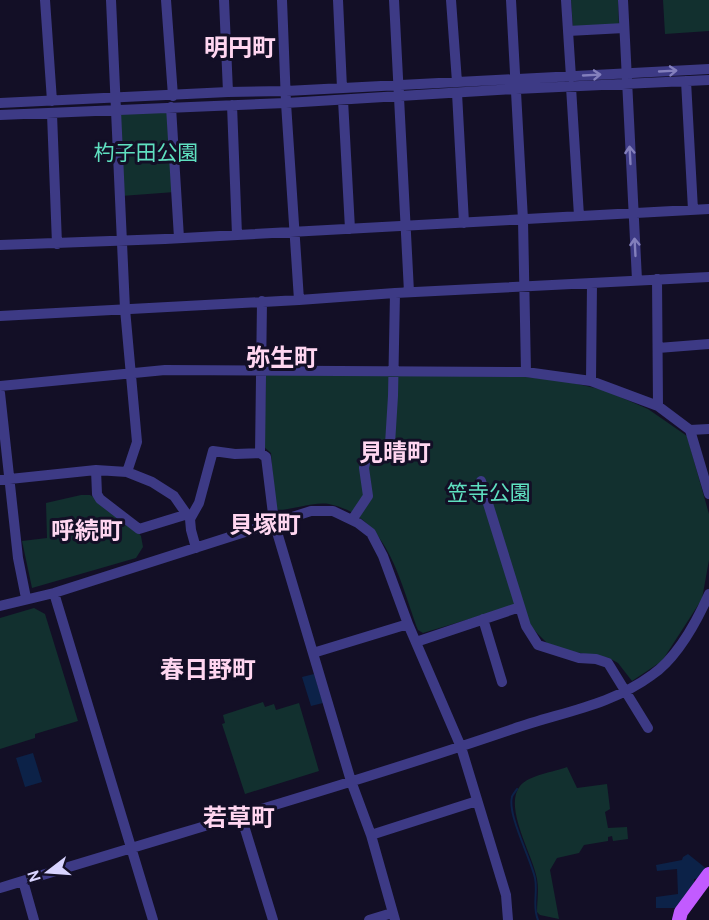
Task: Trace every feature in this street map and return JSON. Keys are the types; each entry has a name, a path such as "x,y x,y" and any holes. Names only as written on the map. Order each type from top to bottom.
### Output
{"main road":[{"path":"679,920 681,912 708,876"}],"street":[{"path":"45,0 52,101"},
{"path":"111,0 125,309 137,442 127,472"},
{"path":"166,0 179,238"},
{"path":"224,0 228,92"},
{"path":"282,0 286,103 299,300"},
{"path":"338,0 342,88"},
{"path":"394,0 409,292"},
{"path":"451,0 464,223"},
{"path":"511,0 526,286 526,372"},
{"path":"566,0 579,216"},
{"path":"622,0 637,280"},
{"path":"568,31 624,28"},
{"path":"0,104 117,98 232,105 286,103 343,100 398,91 626,79 709,69"},
{"path":"626,79 709,80"},
{"path":"686,81 693,210"},
{"path":"0,115 117,111 228,92 342,88 398,91"},
{"path":"343,100 350,229"},
{"path":"232,105 237,235"},
{"path":"52,114 57,244"},
{"path":"0,245 122,241 709,209"},
{"path":"0,316 709,277"},
{"path":"657,279 658,406"},
{"path":"591,381 592,283"},
{"path":"352,520 368,496 364,468 366,458 390,444 395,293"},
{"path":"260,453 262,302"},
{"path":"658,348 709,344"},
{"path":"0,386 165,370 526,372 591,381 658,406 690,430 709,494"},
{"path":"0,393 5,479 26,598"},
{"path":"690,430 709,429"},
{"path":"96,471 97,494 100,499 139,529 189,517 198,503 213,451 235,454 260,453 266,457 274,522 393,916 369,920"},
{"path":"5,479 96,471 127,472 152,482 174,496 189,517 196,548"},
{"path":"481,481 526,626 538,645 579,658 596,659 608,663 648,728"},
{"path":"0,606 54,593 311,511 333,511 352,520 371,533 383,556 408,624 461,747 506,895 508,920"},
{"path":"54,593 153,920"},
{"path":"0,888 241,816 515,728 608,701 652,676 668,662 703,608 709,594"},
{"path":"416,642 520,607"},
{"path":"483,620 502,682"},
{"path":"312,653 408,624"},
{"path":"370,835 477,801"},
{"path":"241,816 273,920"},
{"path":"23,881 34,920"}],"green space":[{"path":"571,0 618,0 619,26 573,29"},
{"path":"663,0 709,0 709,31 665,34"},
{"name":"杓子田公園","path":"170,108 175,192 121,196 118,111"},
{"name":"笠寺公園","path":"266,373 526,377 564,381 604,390 648,409 687,436 709,514 709,560 702,599 662,661 632,681 618,663 609,658 552,648 531,627 522,603 423,633 418,630 389,554 378,536 365,522 349,511 329,504 275,509 271,453 264,447"},
{"path":"90,495 97,499 137,531 141,536 143,547 136,558 32,588 22,541 47,538 46,503"},
{"path":"34,608 45,614 78,721 35,734 35,738 0,749 0,618"},
{"path":"263,702 265,707 274,704 276,710 299,703 319,771 245,794 222,724 225,723 223,715"},
{"path":"567,767 577,788 607,784 610,809 605,812 608,828 627,827 628,839 613,841 612,836 608,837 608,841 584,845 579,853 557,858 550,870 559,919 540,915 537,912 537,879 515,806 516,795 524,782 535,776"}],"water":[{"path":"314,674 323,703 311,706 302,677"},
{"path":"33,753 42,782 25,787 16,758"},
{"path":"688,854 708,870 701,878 694,879 694,887 675,908 656,908 656,897 678,894 677,869 657,871 656,865 682,860"}],"waterway":[{"path":"517,789 512,797 511,805 535,878 535,910 538,920"}],"district":[{"name":"明円町","path":"240,47"},
{"name":"弥生町","path":"282,357"},
{"name":"見晴町","path":"395,452"},
{"name":"貝塚町","path":"265,524"},
{"name":"呼続町","path":"87,530"},
{"name":"春日野町","path":"208,669"},
{"name":"若草町","path":"239,817"}]}
